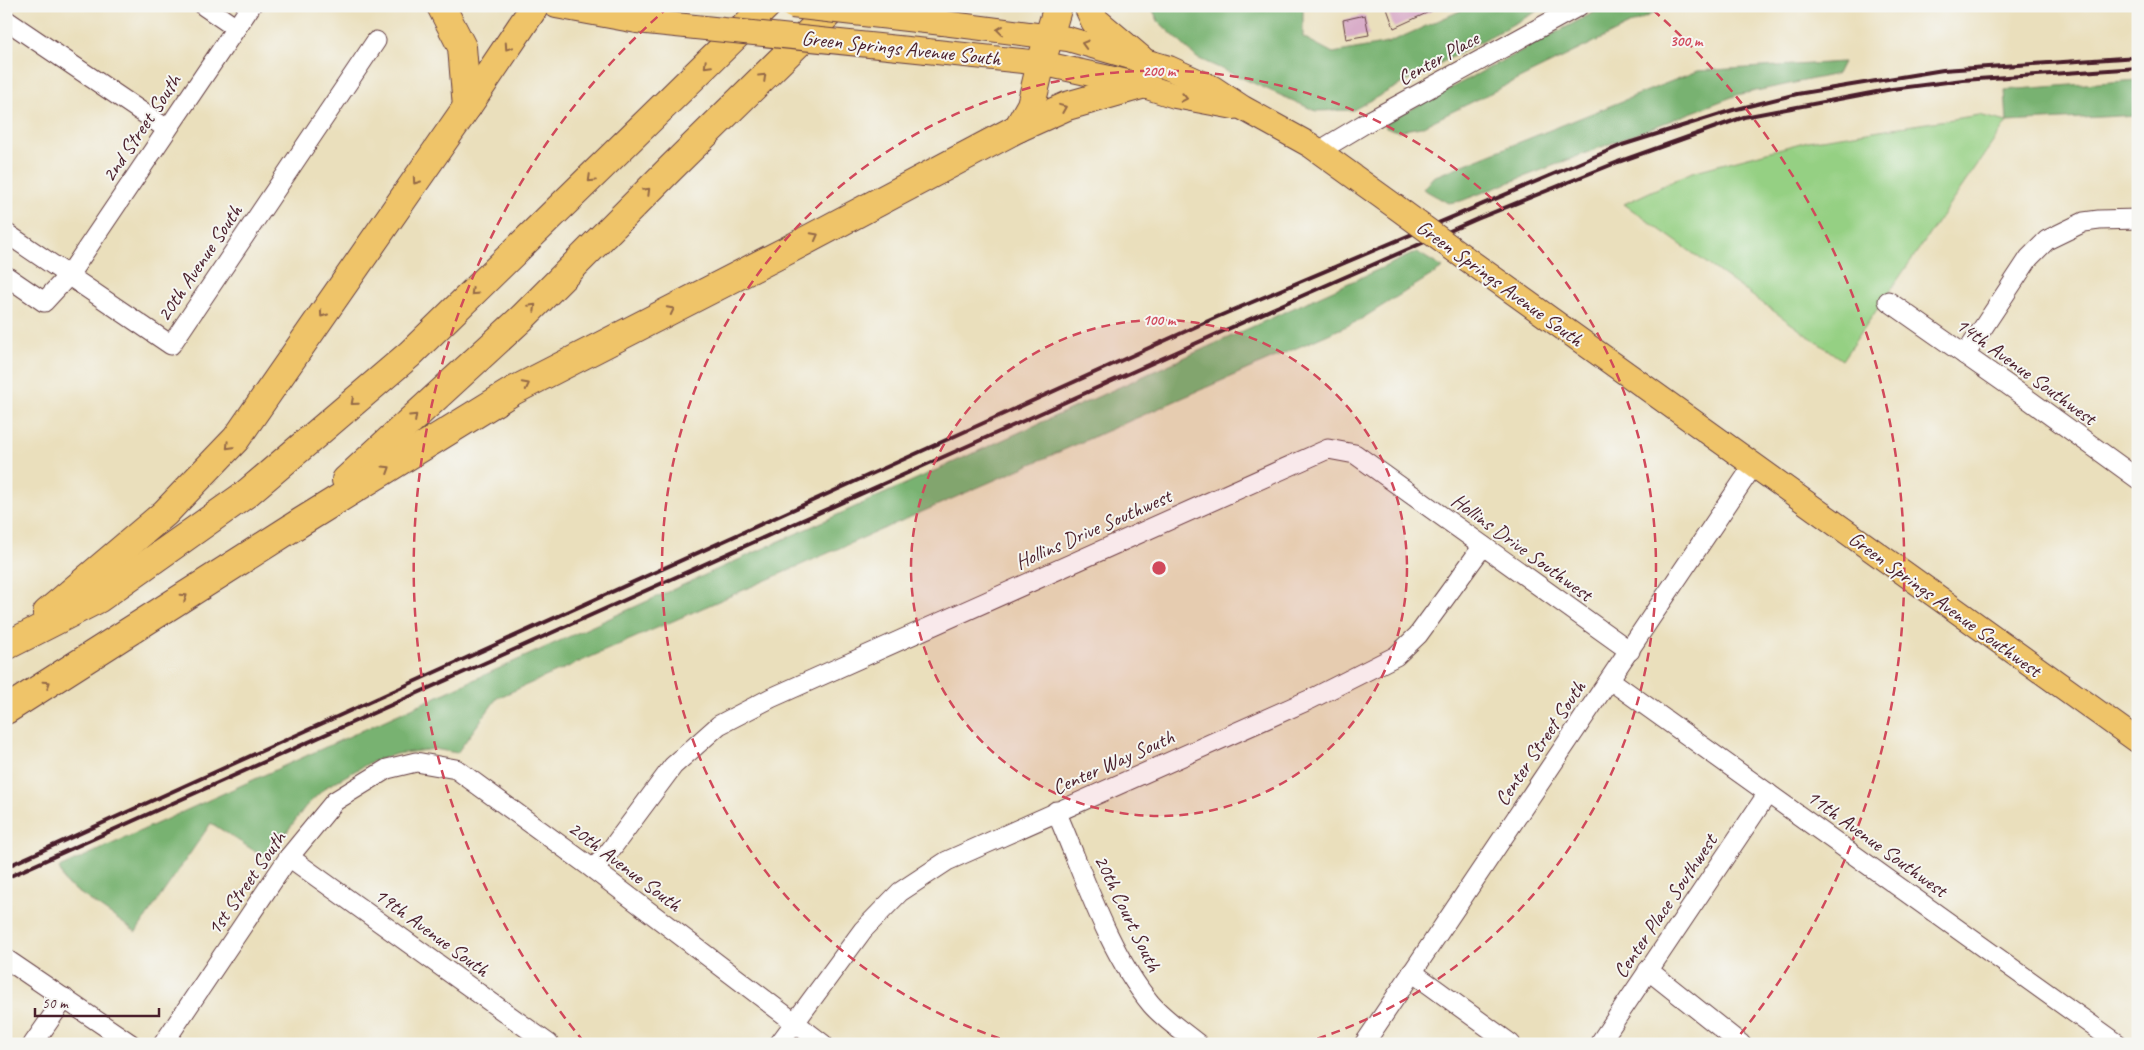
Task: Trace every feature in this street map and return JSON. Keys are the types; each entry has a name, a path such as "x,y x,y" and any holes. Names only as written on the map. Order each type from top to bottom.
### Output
{"highway":[{"path":"441,6 462,47 467,107"},
{"path":"9,645 166,513 236,439 535,6"},
{"path":"9,645 98,599 246,494 410,354 766,6"},
{"path":"301,522 523,317 836,6"},
{"path":"1018,128 1031,105 1040,63 1058,6"},
{"path":"6,710 301,522 513,391 788,250 1018,128 1141,72 1096,21 1088,6"}],"main road":[{"name":"Green Springs Avenue South","path":"556,6 637,21 1040,63 1141,72 1170,68 1213,88 1243,108 1318,151 1753,466"},
{"name":"Green Springs Avenue South","path":"792,6 1068,39 1141,72"},
{"name":"Green Springs Avenue Southwest","path":"1753,466 2138,741"}],"street":[{"path":"204,6 236,28"},
{"name":"2nd Street South","path":"6,276 44,302 69,274 251,6"},
{"name":"Center Place","path":"1318,151 1579,6"},
{"path":"6,20 167,129"},
{"name":"20th Avenue South","path":"6,232 171,345 376,41"},
{"path":"1965,354 2029,258 2047,240 2084,222 2138,218"},
{"name":"14th Avenue Southwest","path":"1888,301 2138,479"},
{"name":"Hollins Drive Southwest","path":"593,869 609,852 674,766 719,725 771,698 1328,449 1355,454 1630,651"},
{"name":"Center Street South","path":"1364,1044 1753,466"},
{"name":"Center Way South","path":"779,1044 863,930 900,892 947,861 1311,699 1396,656 1418,635 1483,546"},
{"name":"11th Avenue Southwest","path":"1610,680 2118,1044"},
{"name":"20th Avenue South","path":"387,769 416,762 456,769 593,869 823,1044"},
{"name":"1st Street South","path":"170,1041 289,857 335,801 387,769"},
{"name":"Center Place Southwest","path":"1599,1044 1768,793"},
{"name":"20th Court South","path":"1056,812 1123,964 1152,1005 1168,1021 1198,1044"},
{"name":"19th Avenue South","path":"289,857 549,1044"},
{"path":"6,959 131,1044"},
{"path":"1648,970 1741,1044"},
{"path":"1412,972 1511,1044"},
{"path":"32,1044 65,998"}],"green space":[{"path":"1151,6 1303,6 1303,37 1333,53 1388,43 1471,6 1547,6 1353,110 1316,111 1197,58 1158,21"},
{"path":"1606,6 1668,6 1421,127 1398,131 1386,128 1385,123"},
{"path":"1843,62 1837,74 1737,95 1461,201 1448,203 1423,189 1433,177 1697,71"},
{"path":"2138,80 2138,115 2007,122 2005,90"},
{"path":"1979,115 2007,122 1842,360 1624,204 1692,172 1808,141"},
{"path":"1417,252 1443,268 1358,321 497,698 457,753 434,749 396,754 369,763 326,787 305,807 267,859 211,823 136,932 65,883 59,868"}],"building":[{"path":"1386,6 1442,6 1394,28"},
{"path":"1365,15 1369,35 1346,39 1343,20"}],"railway":[{"path":"6,867 1217,317 1622,145 1733,110 1797,94 1943,70 2138,57"},
{"path":"6,878 1279,306 1477,219 1618,162 1744,117 1892,89 1963,80 2138,68"}]}
